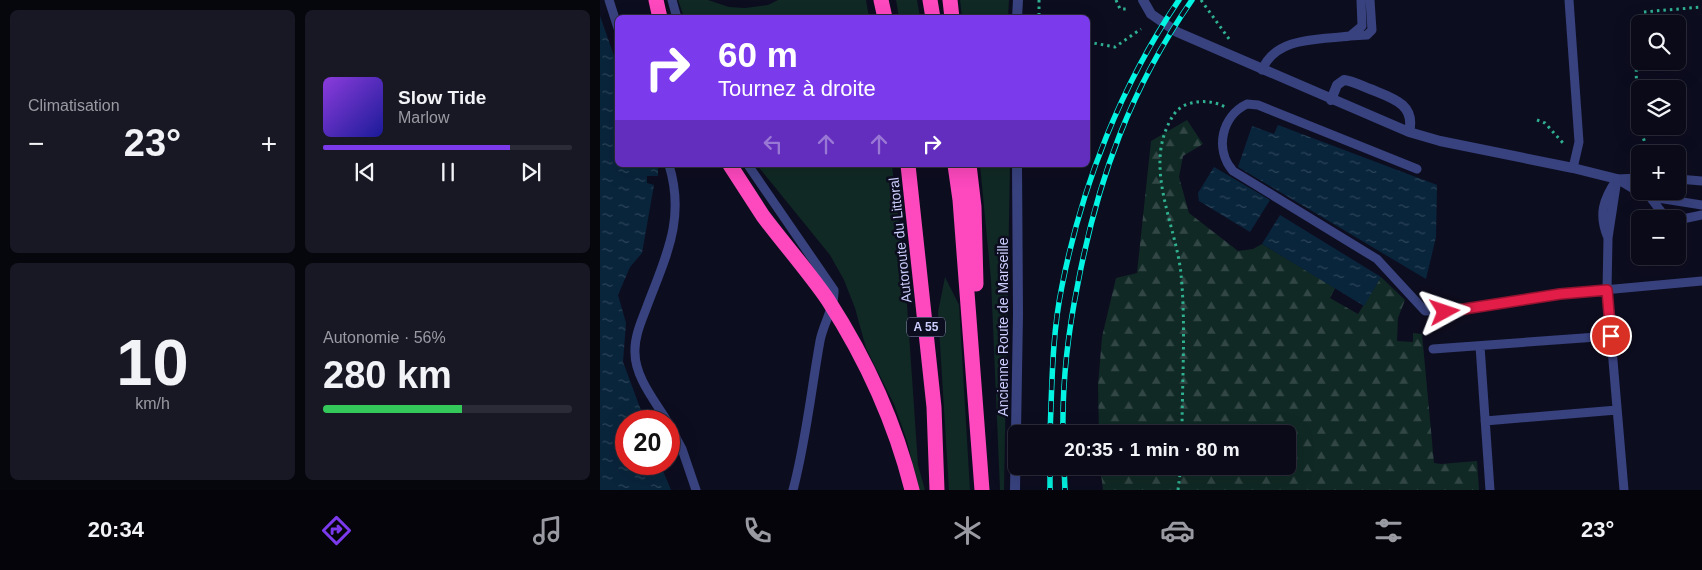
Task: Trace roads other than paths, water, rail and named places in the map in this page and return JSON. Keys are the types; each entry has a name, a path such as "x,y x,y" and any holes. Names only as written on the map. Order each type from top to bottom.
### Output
{"highway":[{"path":"656,0 659,15"},
{"path":"882,0 884,15"},
{"path":"930,0 932,15"},
{"path":"950,0 952,15"},
{"path":"731,167 762,214 831,306 864,362 884,402 896,433 912,490"},
{"name":"Autoroute du Littoral","path":"908,167 934,407 937,490"},
{"path":"955,167 960,200 980,443"},
{"path":"969,167 974,207 982,490"}],"street":[{"path":"1018,0 1018,15"},
{"path":"1143,0 1151,14 1177,32 1409,132 1440,141 1573,168 1617,179"},
{"path":"1331,100 1337,84 1344,80 1393,98 1406,109 1410,117 1409,132"},
{"name":"Ancienne Route de Marseille","path":"1015,490 1018,314 1017,167"}],"lane":[{"path":"609,0 615,19"},
{"path":"672,0 677,15"},
{"path":"1350,36 1362,26 1361,0"},
{"path":"1262,70 1267,58 1283,46 1367,35 1372,30 1370,0"},
{"path":"1569,0 1579,142 1573,168"},
{"path":"1417,169 1258,105 1247,104 1235,112 1229,118 1222,140 1222,155 1232,171 1377,259 1425,310 1459,311 1560,294 1702,281"},
{"path":"660,410 642,379 635,352 640,327 674,232 674,182 670,167"},
{"path":"749,167 831,282 835,299 820,340 804,442 793,490"},
{"path":"1617,179 1631,178"},
{"path":"1617,179 1609,191 1602,208 1603,226 1608,238 1607,290 1624,490"},
{"path":"1617,179 1631,189"},
{"path":"1686,180 1702,181"},
{"path":"1652,200 1660,210"},
{"path":"1670,200 1702,205"},
{"path":"1686,218 1702,215"},
{"path":"1433,349 1611,336"},
{"path":"1480,346 1490,490"},
{"path":"1485,421 1617,410"},
{"path":"680,445 696,490"}],"water":[{"path":"600,16 615,58 615,167 658,167 658,176 647,176 647,183 654,185 642,253 630,267 618,295 626,323 623,362 641,410 615,410 615,475 665,475 671,490 600,490"},
{"path":"1278,125 1437,185 1436,237 1426,279 1238,167 1252,126 1274,134"},
{"path":"1214,167 1270,200 1250,232 1199,201 1198,193"},
{"path":"1280,215 1381,277 1364,306 1262,244"}],"railway":[{"path":"1050,425 1056,322 1070,248 1081,211 1106,137 1122,101 1139,66 1179,0"},
{"path":"1063,425 1065,377 1071,320 1086,244 1096,207 1107,171 1134,101 1170,33 1192,0"},
{"path":"1050,475 1050,490"},
{"path":"1064,475 1065,490"}]}
